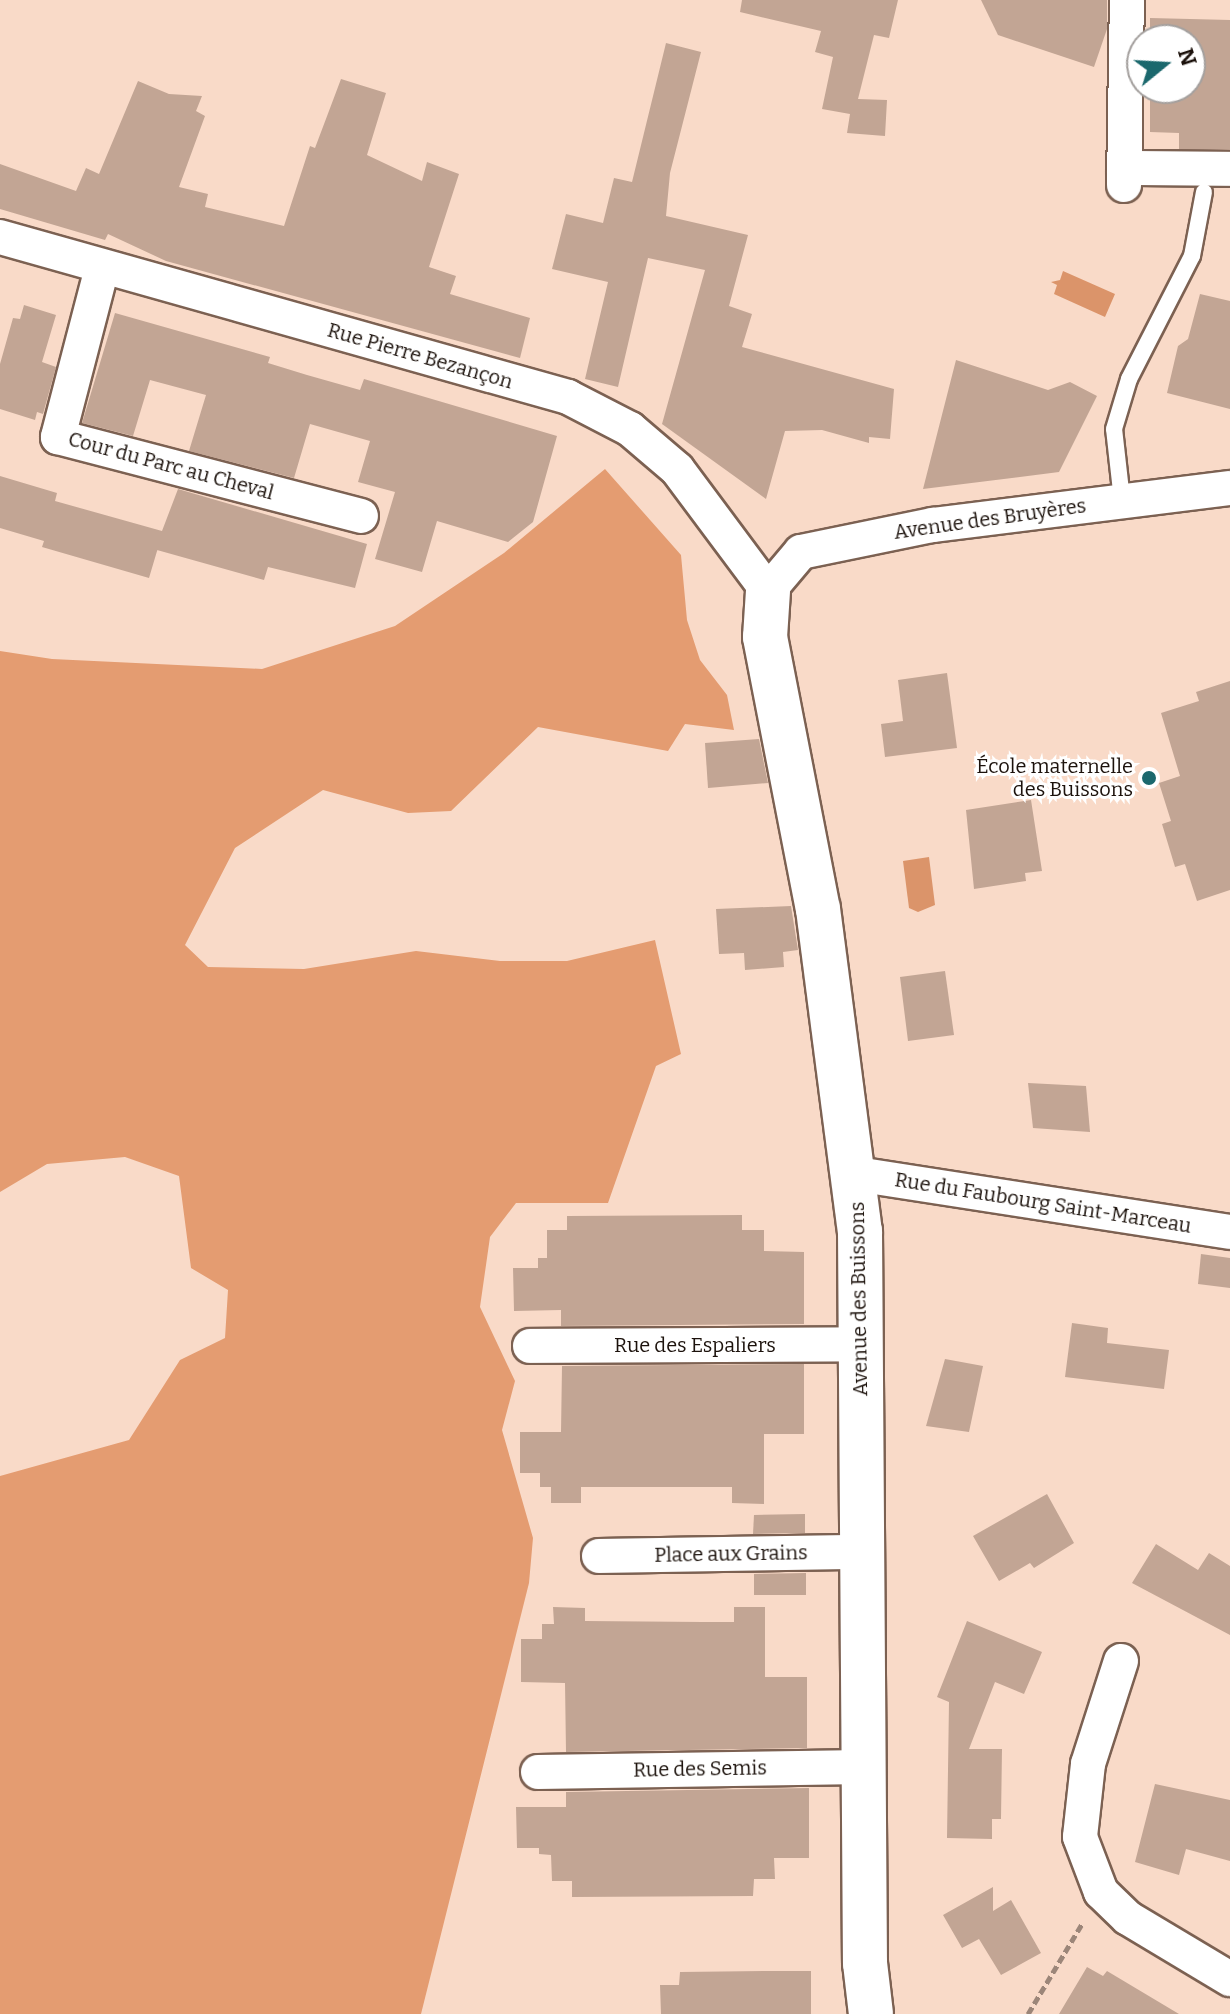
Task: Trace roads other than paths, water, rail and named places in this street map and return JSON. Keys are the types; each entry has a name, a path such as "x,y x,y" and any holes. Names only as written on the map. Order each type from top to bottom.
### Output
{"street":[{"path":"1127,0 1124,176 1230,169"},
{"name":"Rue Pierre Bezançon","path":"0,237 568,397 630,429 677,469 768,591"},
{"name":"Cour du Parc au Cheval","path":"102,268 58,437 361,516"},
{"name":"Avenue des Bruyères","path":"768,591 801,552 933,525 1230,488"},
{"name":"Avenue des Buissons","path":"768,591 765,637 818,909 856,1174 861,1344 865,1963 871,2014"},
{"name":"Rue du Faubourg Saint-Marceau","path":"856,1174 1230,1232"},
{"name":"Rue des Espaliers","path":"530,1346 861,1344"},
{"name":"Place aux Grains","path":"599,1556 863,1552"},
{"path":"1121,1661 1088,1764 1080,1837 1101,1892 1128,1918 1230,1979"},
{"name":"Rue des Semis","path":"538,1772 863,1767"}],"lane":[{"path":"1122,500 1114,429 1129,379 1192,256 1204,192"}],"place":[{"name":"École maternelle des Buissons","path":"1149,778"}]}
